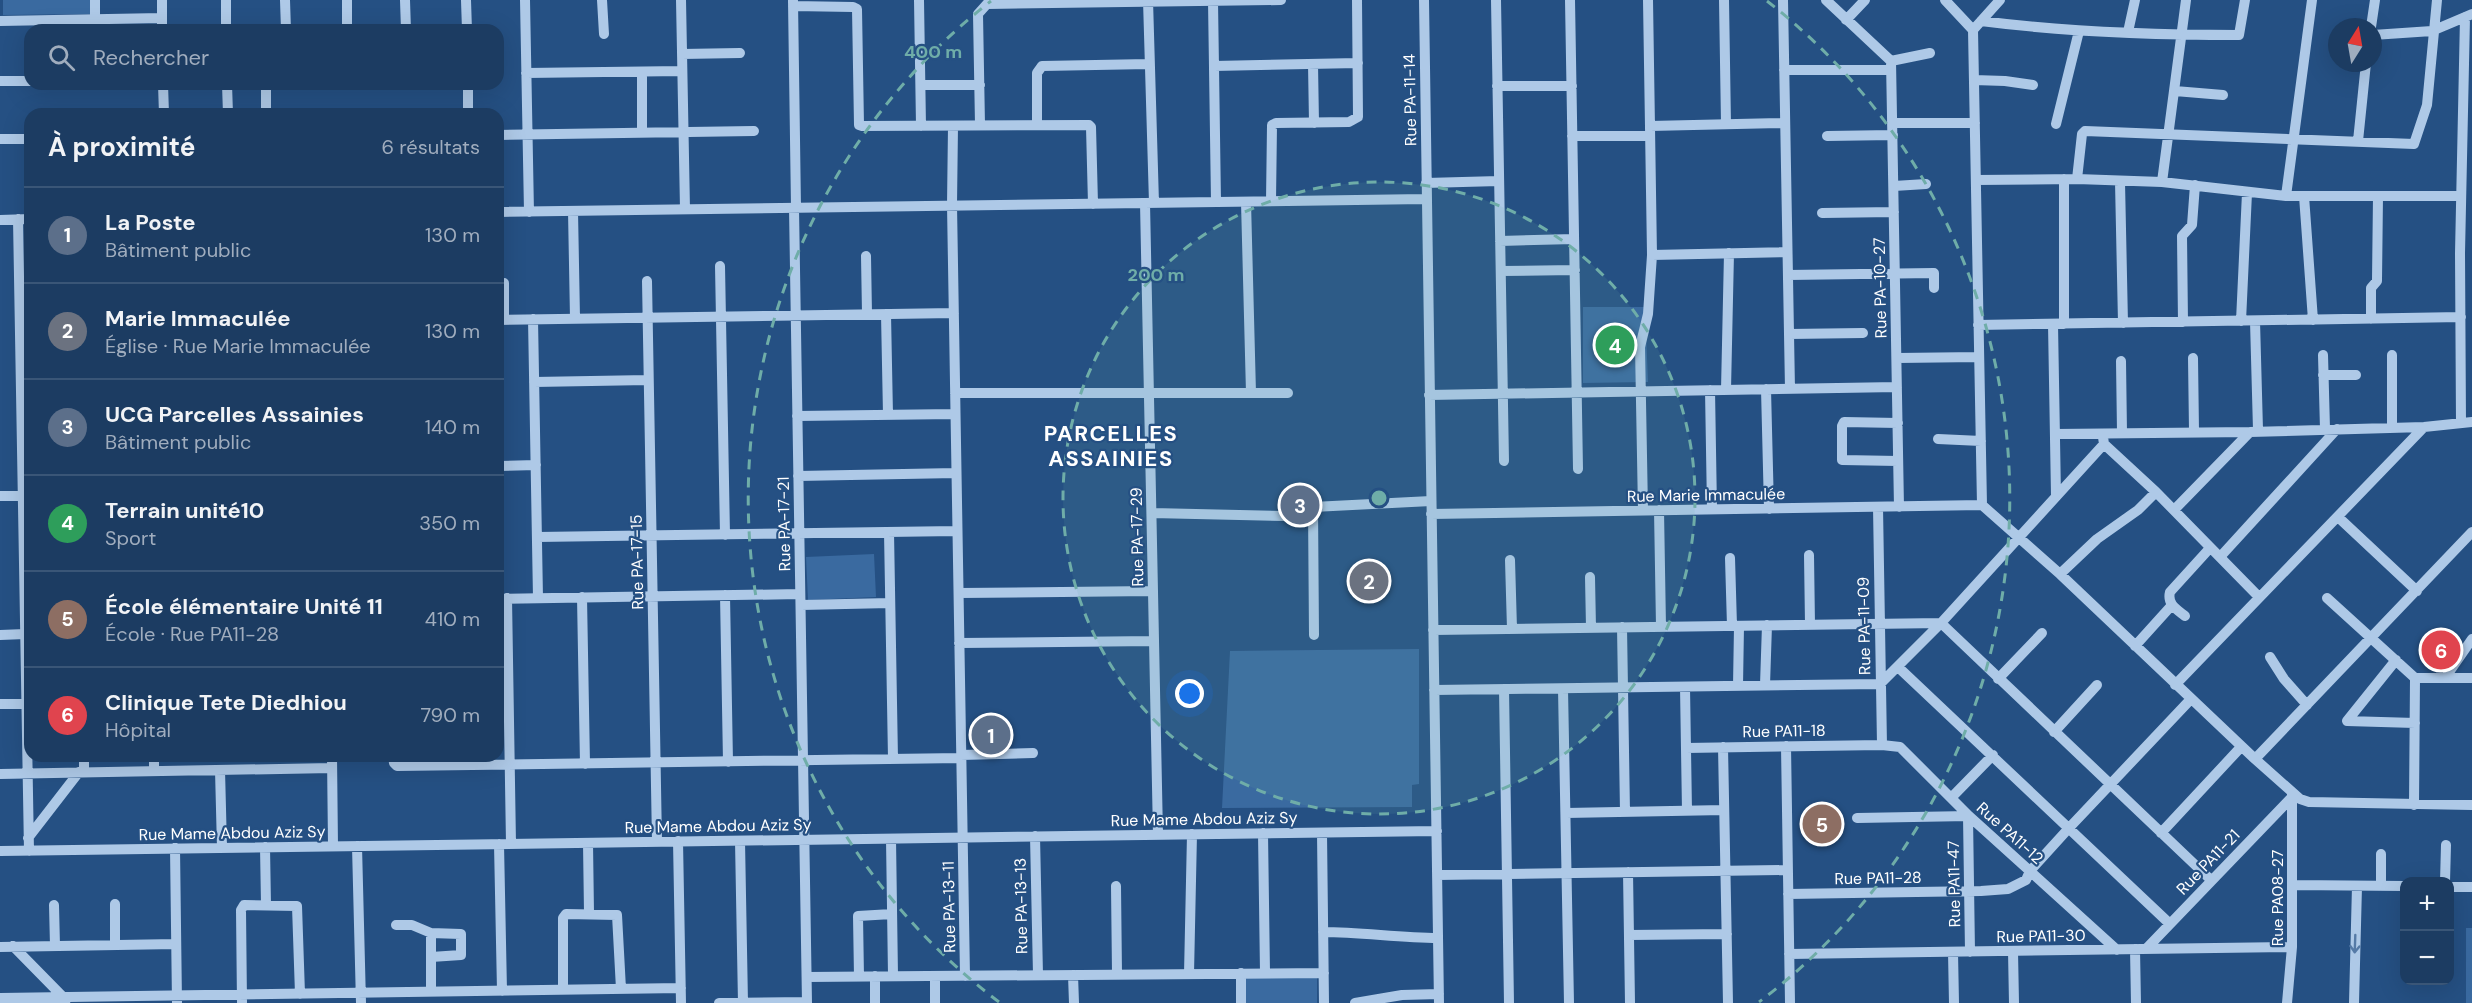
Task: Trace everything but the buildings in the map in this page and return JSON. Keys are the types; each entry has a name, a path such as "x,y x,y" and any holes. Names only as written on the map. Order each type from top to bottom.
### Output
{"street":[{"path":"95,0 95,19"},
{"path":"162,0 162,24"},
{"path":"226,0 226,24"},
{"path":"285,0 285,24"},
{"path":"347,0 347,24"},
{"path":"405,0 406,24"},
{"path":"466,0 467,24"},
{"path":"525,0 529,212"},
{"path":"602,0 604,34"},
{"path":"681,0 684,209"},
{"path":"919,0 921,126"},
{"path":"980,125 978,14 987,4 1281,0"},
{"path":"1271,201 1272,125 1276,123 1349,122 1358,117 1357,0"},
{"name":"Rue PA-11-14","path":"1424,0 1425,199 1439,998"},
{"path":"1496,0 1504,461"},
{"path":"1570,0 1578,469"},
{"path":"1642,510 1640,347 1648,314 1652,255 1648,0"},
{"path":"1724,0 1726,124"},
{"path":"1783,0 1790,389"},
{"path":"1826,0 1891,66"},
{"path":"1846,20 1865,0"},
{"path":"1945,0 1973,30 1982,505 2060,574 2292,795 2309,802 2472,805"},
{"path":"1973,30 2000,0"},
{"path":"2128,32 2135,0"},
{"path":"2162,182 2186,0"},
{"path":"1981,21 2047,30 2180,35 2239,34 2245,0"},
{"path":"2286,196 2312,0"},
{"path":"2372,18 2374,0"},
{"path":"2077,179 2082,134 2085,132 2358,141 2412,145 2416,141 2427,105 2436,0"},
{"name":"Rue PA-17-29","path":"1148,1 1149,393 1158,835"},
{"path":"1213,1 1216,202"},
{"path":"793,3 855,7 859,125 865,127 1086,124 1091,128 1093,204"},
{"name":"Rue PA-17-21","path":"793,3 795,315 807,1002"},
{"path":"0,12 0,21 162,18"},
{"path":"2055,434 2103,438 2122,433 2392,428 2466,423 2467,383 2461,317 2460,253 2469,16 2432,31 2382,34"},
{"path":"2056,124 2079,30"},
{"path":"682,54 740,53"},
{"path":"1784,70 1891,66 1930,53"},
{"path":"1214,66 1358,63"},
{"path":"1037,125 1037,73 1042,66 1149,64"},
{"path":"1313,64 1314,123"},
{"name":"Rue PA-10-27","path":"1891,66 1899,507"},
{"path":"526,73 682,71"},
{"path":"642,72 642,133"},
{"path":"2358,141 2365,72"},
{"path":"1974,80 2033,85"},
{"path":"0,81 24,81"},
{"path":"921,85 980,85"},
{"path":"1497,86 1572,86"},
{"path":"163,90 164,108"},
{"path":"227,90 228,108"},
{"path":"266,90 266,108"},
{"path":"468,90 468,108"},
{"path":"2175,91 2223,95"},
{"path":"1572,136 1726,124 1785,123"},
{"path":"1892,123 1975,123"},
{"name":"Rue PA-13-11","path":"953,126 952,205 965,976"},
{"path":"504,135 754,131"},
{"path":"1827,136 1893,135"},
{"path":"0,139 24,139"},
{"path":"2056,496 2055,434 2064,179"},
{"path":"1976,180 2077,179 2162,182 2286,196 2461,196"},
{"path":"1426,183 1499,181"},
{"path":"2120,182 2123,323"},
{"path":"1894,186 1926,184"},
{"path":"2183,322 2182,236 2192,225 2195,185"},
{"path":"2241,321 2247,193"},
{"path":"2304,196 2313,320"},
{"path":"2371,319 2371,288 2377,281 2378,196"},
{"path":"504,212 1425,199"},
{"path":"1246,202 1251,393"},
{"path":"573,211 575,318"},
{"path":"1822,213 1894,212"},
{"path":"18,219 24,294"},
{"path":"0,220 24,219"},
{"path":"1500,241 1574,238"},
{"path":"1652,255 1787,252"},
{"path":"2460,253 2472,253"},
{"path":"1726,390 1729,254"},
{"path":"866,256 867,314"},
{"path":"720,266 725,534"},
{"path":"1501,271 1575,270"},
{"path":"1788,275 1934,273 1934,288"},
{"name":"Rue PA-17-15","path":"647,281 657,842"},
{"path":"504,320 954,313"},
{"path":"886,314 888,415"},
{"path":"1978,326 2461,317"},
{"path":"533,319 538,598"},
{"path":"2174,510 2254,431 2255,321"},
{"path":"1789,334 1863,333"},
{"path":"2323,354 2325,429"},
{"path":"2392,355 2392,428"},
{"path":"1897,358 1979,357"},
{"path":"2193,358 2194,431"},
{"path":"2121,362 2122,433"},
{"path":"2323,375 2356,375"},
{"path":"534,382 648,380"},
{"path":"1429,394 1897,387"},
{"path":"1766,389 1768,509"},
{"path":"1710,390 1712,509"},
{"path":"955,393 1288,393"},
{"path":"797,416 955,414"},
{"path":"1898,423 1844,422 1842,460 1898,461"},
{"path":"2175,685 2424,427"},
{"path":"2220,556 2337,429"},
{"path":"2103,438 2259,597"},
{"path":"1434,690 1880,684 2019,538 2103,438"},
{"path":"1938,439 1980,441"},
{"path":"24,446 24,505"},
{"path":"504,466 536,465"},
{"path":"798,476 956,474"},
{"path":"2060,574 2097,539 2138,510 2156,492"},
{"path":"0,496 23,496"},
{"path":"1152,513 1284,516 1313,507 1431,501"},
{"name":"Rue Marie Immaculée","path":"1431,514 1982,505"},
{"path":"1313,507 1314,635"},
{"name":"Rue PA-11-09","path":"1878,507 1882,745"},
{"path":"1659,510 1661,627"},
{"path":"2338,518 2417,591"},
{"path":"537,537 957,531"},
{"path":"889,532 892,759"},
{"path":"2255,759 2472,532"},
{"path":"2185,616 2172,605 2169,598 2170,592 2210,548"},
{"path":"1809,555 1810,625"},
{"path":"1731,558 1738,686"},
{"path":"1510,560 1512,629"},
{"path":"1590,577 1591,628"},
{"path":"958,593 1154,591"},
{"path":"504,599 725,595 890,603"},
{"path":"725,595 728,762"},
{"path":"582,597 585,764"},
{"path":"2326,598 2415,678 2472,678"},
{"path":"2135,646 2172,605"},
{"path":"1433,630 1941,622 1998,679 2211,880"},
{"path":"504,623 511,844"},
{"path":"1765,686 1767,625"},
{"path":"1622,627 1626,812"},
{"path":"1998,679 2043,633"},
{"path":"0,635 24,634"},
{"path":"2445,678 2472,639"},
{"path":"960,643 1154,641"},
{"path":"2270,657 2284,679 2307,705"},
{"path":"2396,660 2347,721 2415,723"},
{"path":"1898,667 2170,924"},
{"path":"2414,805 2415,678"},
{"path":"2054,732 2097,686"},
{"path":"1685,687 1687,811"},
{"path":"1563,688 1569,1003"},
{"path":"1504,689 1509,1003"},
{"name":"Rue PA11-28","path":"1788,894 1969,892 2008,889 2026,880 2030,871 2069,828 2191,699"},
{"path":"0,704 24,704"},
{"name":"Rue PA11-18","path":"1686,748 1882,745"},
{"name":"Rue PA11-12","path":"1882,745 1900,747 1968,816 2116,950"},
{"path":"1786,746 1790,1003"},
{"path":"1723,747 1728,1003"},
{"path":"2161,833 2241,747"},
{"path":"465,762 510,765 803,761 1032,753"},
{"path":"1951,798 1993,755"},
{"path":"27,762 29,850"},
{"path":"28,838 82,772 83,762"},
{"path":"154,762 154,771"},
{"path":"332,762 333,846"},
{"path":"394,762 397,766 439,762"},
{"path":"0,774 332,768"},
{"path":"220,770 222,848"},
{"name":"Rue PA11-21","path":"2140,949 2170,924 2292,795"},
{"name":"Rue PA08-27","path":"2287,1003 2292,947 2292,795"},
{"path":"1566,813 1724,810"},
{"path":"1857,818 1968,816"},
{"name":"Rue PA11-47","path":"1968,816 1970,952"},
{"name":"Rue Mame Abdou Aziz Sy","path":"0,851 1437,831"},
{"path":"1263,833 1265,973"},
{"path":"1322,833 1324,1003"},
{"path":"1190,974 1192,834"},
{"name":"Rue PA-13-13","path":"1035,837 1038,975"},
{"path":"891,839 893,976"},
{"path":"740,841 743,1003"},
{"path":"678,842 681,1003"},
{"path":"588,843 589,913"},
{"path":"500,844 502,991"},
{"path":"2445,877 2446,845"},
{"path":"357,846 361,998"},
{"path":"265,847 266,905"},
{"path":"175,849 177,999"},
{"path":"2380,886 2381,854"},
{"path":"1437,875 1788,870"},
{"path":"1628,873 1630,1003"},
{"path":"2292,885 2400,886"},
{"path":"1116,886 1117,974"},
{"path":"2354,1003 2357,886"},
{"path":"2454,887 2472,887"},
{"path":"115,904 115,945"},
{"path":"54,905 55,946"},
{"path":"242,999 241,910 244,905 297,906 300,994"},
{"path":"562,990 563,918 566,914 589,913 614,913 619,918 621,989"},
{"path":"859,976 858,916 892,914"},
{"path":"396,925 412,926 431,933 461,934 463,952 461,955 431,957"},
{"path":"1323,932 1357,932 1399,938 1438,938"},
{"path":"431,933 431,992"},
{"path":"1629,935 1726,934"},
{"path":"0,947 176,944"},
{"path":"13,946 66,1000"},
{"name":"Rue PA11-30","path":"1789,954 2292,947"},
{"path":"2136,1003 2140,949"},
{"path":"2013,951 2014,1003"},
{"path":"1953,952 1954,1003"},
{"path":"1241,973 1241,1003"},
{"path":"807,977 1324,973"},
{"path":"1073,975 1074,1003"},
{"path":"875,976 875,1003"},
{"path":"935,976 935,1003"},
{"path":"0,998 278,999 300,994 361,998 431,992 681,988"},
{"path":"521,991 521,1003"},
{"path":"1355,1003 1402,995 1439,998"},
{"path":"719,1003 807,1002"}],"shaded area":[{"path":"3,0 92,0 92,14 3,15"},
{"path":"1583,307 1645,307 1648,382 1583,383"},
{"path":"874,554 876,597 808,600 806,557"},
{"path":"1419,649 1419,784 1412,785 1412,807 1222,808 1230,651"},
{"path":"2466,928 2472,928 2472,1003 2466,1003"},
{"path":"1317,975 1317,1003 1243,1003 1243,976"}],"place":[{"name":"Terrain unité10","path":"1615,345"},
{"name":"UCG Parcelles Assainies","path":"1300,505"},
{"name":"Marie Immaculée","path":"1369,581"},
{"name":"Clinique Tete Diedhiou","path":"2441,650"},
{"name":"La Poste","path":"991,735"},
{"name":"École élémentaire Unité 11","path":"1822,824"}],"district":[{"name":"PARCELLES ASSAINIES","path":"1111,446"}]}
